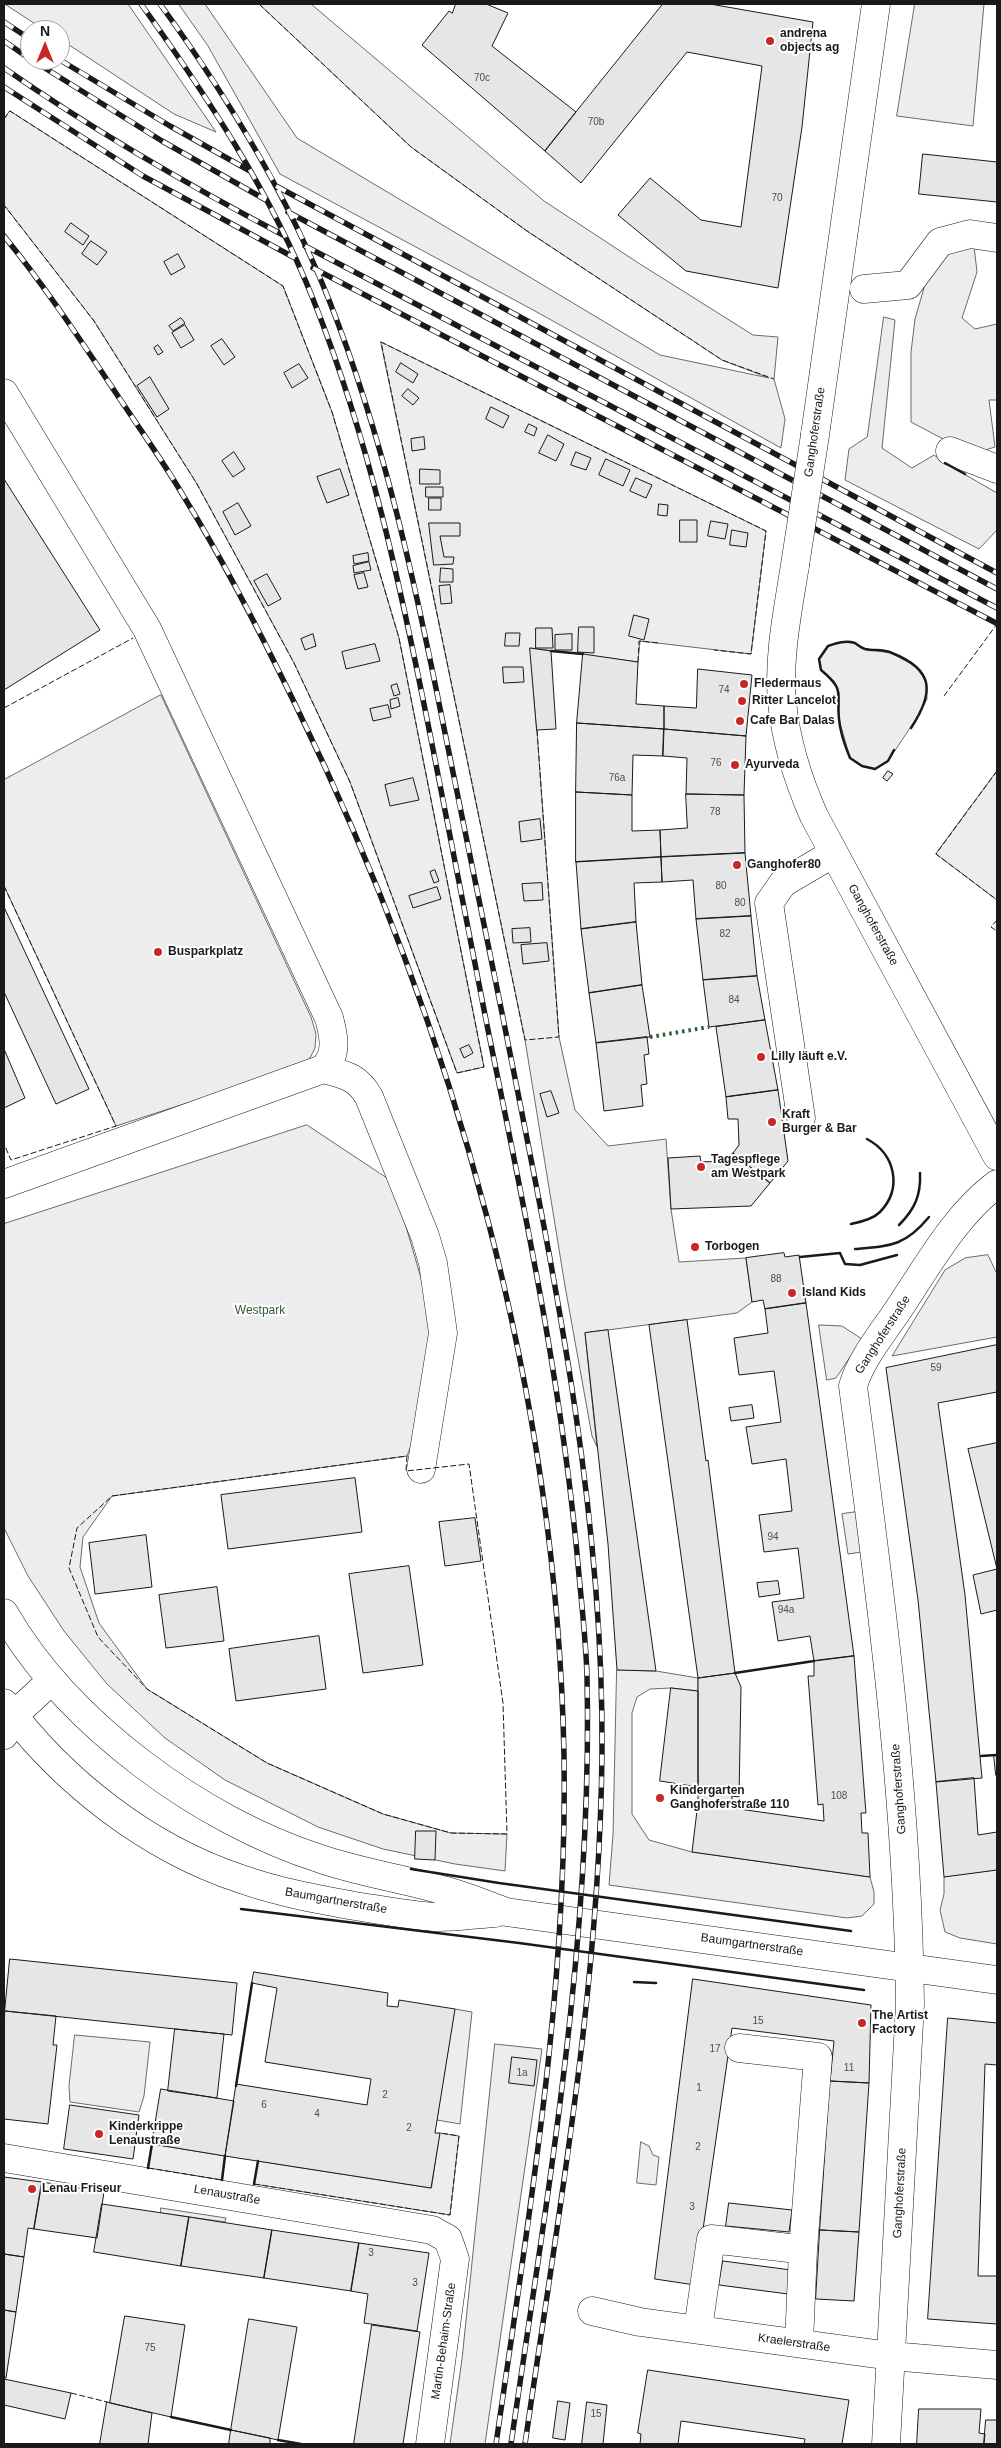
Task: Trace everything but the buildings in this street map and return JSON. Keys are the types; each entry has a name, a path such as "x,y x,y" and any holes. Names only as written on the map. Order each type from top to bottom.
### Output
{"street":[{"name":"Ganghoferstraße","path":"876,4 815,435 783,642 782,702 798,781 814,816 997,1156"},
{"path":"864,289 908,285 940,242 970,234 997,238"},
{"path":"4,393 147,629 329,1018 334,1037 332,1061 323,1069 4,1184"},
{"path":"950,451 997,469"},
{"path":"801,1118 769,903 783,883 834,853"},
{"path":"323,1069 348,1076 362,1084 425,1236 433,1263 443,1334 421,1469"},
{"name":"Ganghoferstraße","path":"886,2444 910,2004 909,1926 886,1640 853,1386 856,1376 880,1337 946,1240 979,1198 997,1184"},
{"name":"Baumgartnerstraße","path":"4,1614 16,1634 52,1680 123,1749 166,1781 240,1826 320,1859 380,1876 439,1889 506,1912 997,1980"},
{"path":"6,1718 52,1680"},
{"name":"Baumgartnerstraße","path":"6,1718 70,1777 100,1801 179,1853 240,1879 304,1897 435,1917 506,1912"},
{"path":"739,2048 818,2057 803,2250 799,2344"},
{"name":"Lenaustraße","path":"4,2158 432,2230 448,2239"},
{"name":"Martin-Behaim-Straße","path":"430,2444 455,2260 448,2239"},
{"path":"698,2330 711,2239 789,2248"},
{"name":"Kraelerstraße","path":"592,2311 640,2322 799,2344 891,2356 997,2365"}],"shaded area":[{"path":"5,4 128,4 216,132 174,114 70,46 70,20 30,20"},
{"path":"179,4 205,4 297,138 660,355 769,378 722,360 527,231 411,147 259,4 311,4 544,201 753,335 778,337 774,379 785,419 781,448 535,311 280,174 208,46"},
{"path":"915,4 984,4 973,126 897,116"},
{"path":"10,111 283,286 332,412 399,638 484,1067 457,1073 350,782 294,663 197,484 94,321 4,205 4,119"},
{"path":"974,246 977,272 962,318 975,329 997,324 997,400 989,400 995,447 979,452 945,440 911,422 911,352 915,319 928,274 949,251"},
{"path":"884,317 895,320 882,448 912,468 934,455 997,493 997,530 979,549 845,480 849,449 867,437"},
{"path":"381,342 766,531 751,654 640,641 638,662 531,648 559,1037 575,1110 608,1146 666,1139 671,1209 679,1262 746,1258 752,1302 737,1313 585,1333 597,1447 592,1436 565,1286 525,1040"},
{"path":"841,642 854,643 864,649 891,653 915,666 926,680 927,699 918,716 888,761 875,769 862,766 850,758 839,719 839,692 834,681 821,670 819,659 828,646"},
{"name":"Busparkplatz","path":"161,695 311,1017 316,1034 315,1048 308,1062 292,1069 116,1126 4,886 4,780"},
{"path":"997,771 997,900 936,854"},
{"name":"Westpark","path":"307,1125 393,1182 428,1302 430,1342 425,1408 407,1456 112,1496 83,1537 80,1567 99,1623 147,1689 267,1763 383,1814 451,1833 507,1834 505,1871 455,1864 383,1849 318,1827 225,1780 165,1738 107,1684 64,1631 28,1576 4,1528 4,1224"},
{"path":"988,1255 997,1274 997,1337 892,1356 945,1270 965,1258"},
{"path":"819,1325 842,1326 862,1339 836,1378 827,1380"},
{"path":"857,1512 862,1552 848,1554 842,1514"},
{"path":"617,1670 656,1671 698,1678 698,1691 671,1688 650,1689 637,1697 632,1713 632,1814 649,1840 692,1852 870,1877 874,1892 874,1904 862,1916 847,1918 609,1885 613,1835"},
{"path":"997,1870 997,1944 960,1938 945,1932 940,1910 944,1894 944,1877"},
{"path":"455,2009 472,2012 460,2124 437,2120"},
{"path":"75,2035 150,2042 144,2096 139,2112 70,2102 69,2086"},
{"path":"495,2044 542,2049 485,2444 450,2444 462,2359"},
{"path":"440,2133 459,2136 450,2215 254,2184 258,2161 431,2188"},
{"path":"641,2142 649,2146 653,2155 659,2157 656,2185 637,2183"},
{"path":"152,2144 225,2156 222,2180 148,2168"},
{"path":"161,2208 226,2218 225,2222 161,2213"}],"railway":[{"path":"141,4 190,74 236,146 278,221 313,299 351,407 382,516 408,627 528,1230 553,1367 572,1505 584,1625 587,1676 587,1773 583,1869 565,2062 511,2444"},
{"path":"160,4 232,110 275,184 294,222 329,300 349,352 382,458 422,619 538,1196 571,1381 584,1473 594,1566 600,1659 602,1752 599,1839 594,1926 575,2099 525,2444"},
{"path":"4,22 20,32"},
{"path":"4,41 20,52"},
{"path":"70,66 250,171"},
{"path":"4,68 142,156 285,236"},
{"path":"48,70 162,141 266,200"},
{"path":"4,87 143,176 295,258"},
{"path":"276,186 997,573"},
{"path":"288,212 997,589"},
{"path":"4,236 67,320 170,474 199,522 256,625 352,827 403,954 448,1083 486,1215 518,1349 541,1484 557,1619 564,1755 564,1842 560,1928 544,2101 496,2444"},
{"path":"305,246 997,608"},
{"path":"313,268 996,623"}],"hedge":[{"path":"650,1037 709,1027"}],"fence":[{"path":"259,4 411,147 527,231 722,360 774,379"},
{"path":"4,119 10,111 283,286 332,412 399,638 484,1067 457,1073 350,782 294,663 197,484 94,321 4,205"},
{"path":"537,730 559,1037 525,1040 381,342 766,531 751,654 714,650"},
{"path":"944,696 997,624"},
{"path":"4,708 133,638"},
{"path":"638,662 639,641 659,643"},
{"path":"997,771 936,854 997,900"},
{"path":"4,886 116,1126 11,1160 4,1144"},
{"path":"997,920 991,927 997,931"},
{"path":"407,1456 406,1471 469,1464 503,1703 507,1834 451,1833 383,1814 267,1763 147,1689 98,1637 69,1568 77,1528 112,1496 407,1456"},
{"path":"254,2184 450,2215 459,2136 440,2133"},
{"path":"148,2168 222,2180"},
{"path":"71,2393 107,2402"}],"wall":[{"path":"945,463 965,474"},
{"path":"894,750 888,761 875,769 862,766 850,758 840,729 837,688 821,670 819,659 828,646 842,642 852,642 865,649 892,653 916,667 923,675 926,693 924,704 911,728"},
{"path":"551,651 583,654"},
{"path":"851,1224 874,1217 887,1203 892,1193 893,1172 889,1162 877,1145 867,1139"},
{"path":"899,1225 916,1201 920,1173"},
{"path":"855,1249 896,1243 912,1234 929,1217"},
{"path":"800,1257 840,1253 845,1264 860,1265 897,1255"},
{"path":"735,1673 814,1661"},
{"path":"981,1756 996,1755"},
{"path":"411,1869 499,1883 851,1931"},
{"path":"241,1909 519,1943 864,1990"},
{"path":"634,1982 656,1983"},
{"path":"236,2086 252,1983"},
{"path":"148,2168 152,2144"},
{"path":"222,2180 225,2156"},
{"path":"254,2184 258,2161"},
{"path":"171,2417 231,2430"},
{"path":"278,2440 301,2444"}],"place":[{"name":"andrena objects ag","path":"770,41"},
{"name":"Fledermaus","path":"744,684"},
{"name":"Ritter Lancelot","path":"742,701"},
{"name":"Cafe Bar Dalas","path":"740,721"},
{"name":"Ayurveda","path":"735,765"},
{"name":"Ganghofer80","path":"737,865"},
{"name":"Busparkplatz","path":"158,952"},
{"name":"Lilly läuft e.V.","path":"761,1057"},
{"name":"Kraft Burger & Bar","path":"772,1122"},
{"name":"Tagespflege am Westpark","path":"701,1167"},
{"name":"Torbogen","path":"695,1247"},
{"name":"Island Kids","path":"792,1293"},
{"name":"Kindergarten Ganghoferstraße 110","path":"660,1798"},
{"name":"The Artist Factory","path":"862,2023"},
{"name":"Kinderkrippe Lenaustraße","path":"99,2134"},
{"name":"Lenau Friseur","path":"32,2189"}]}
